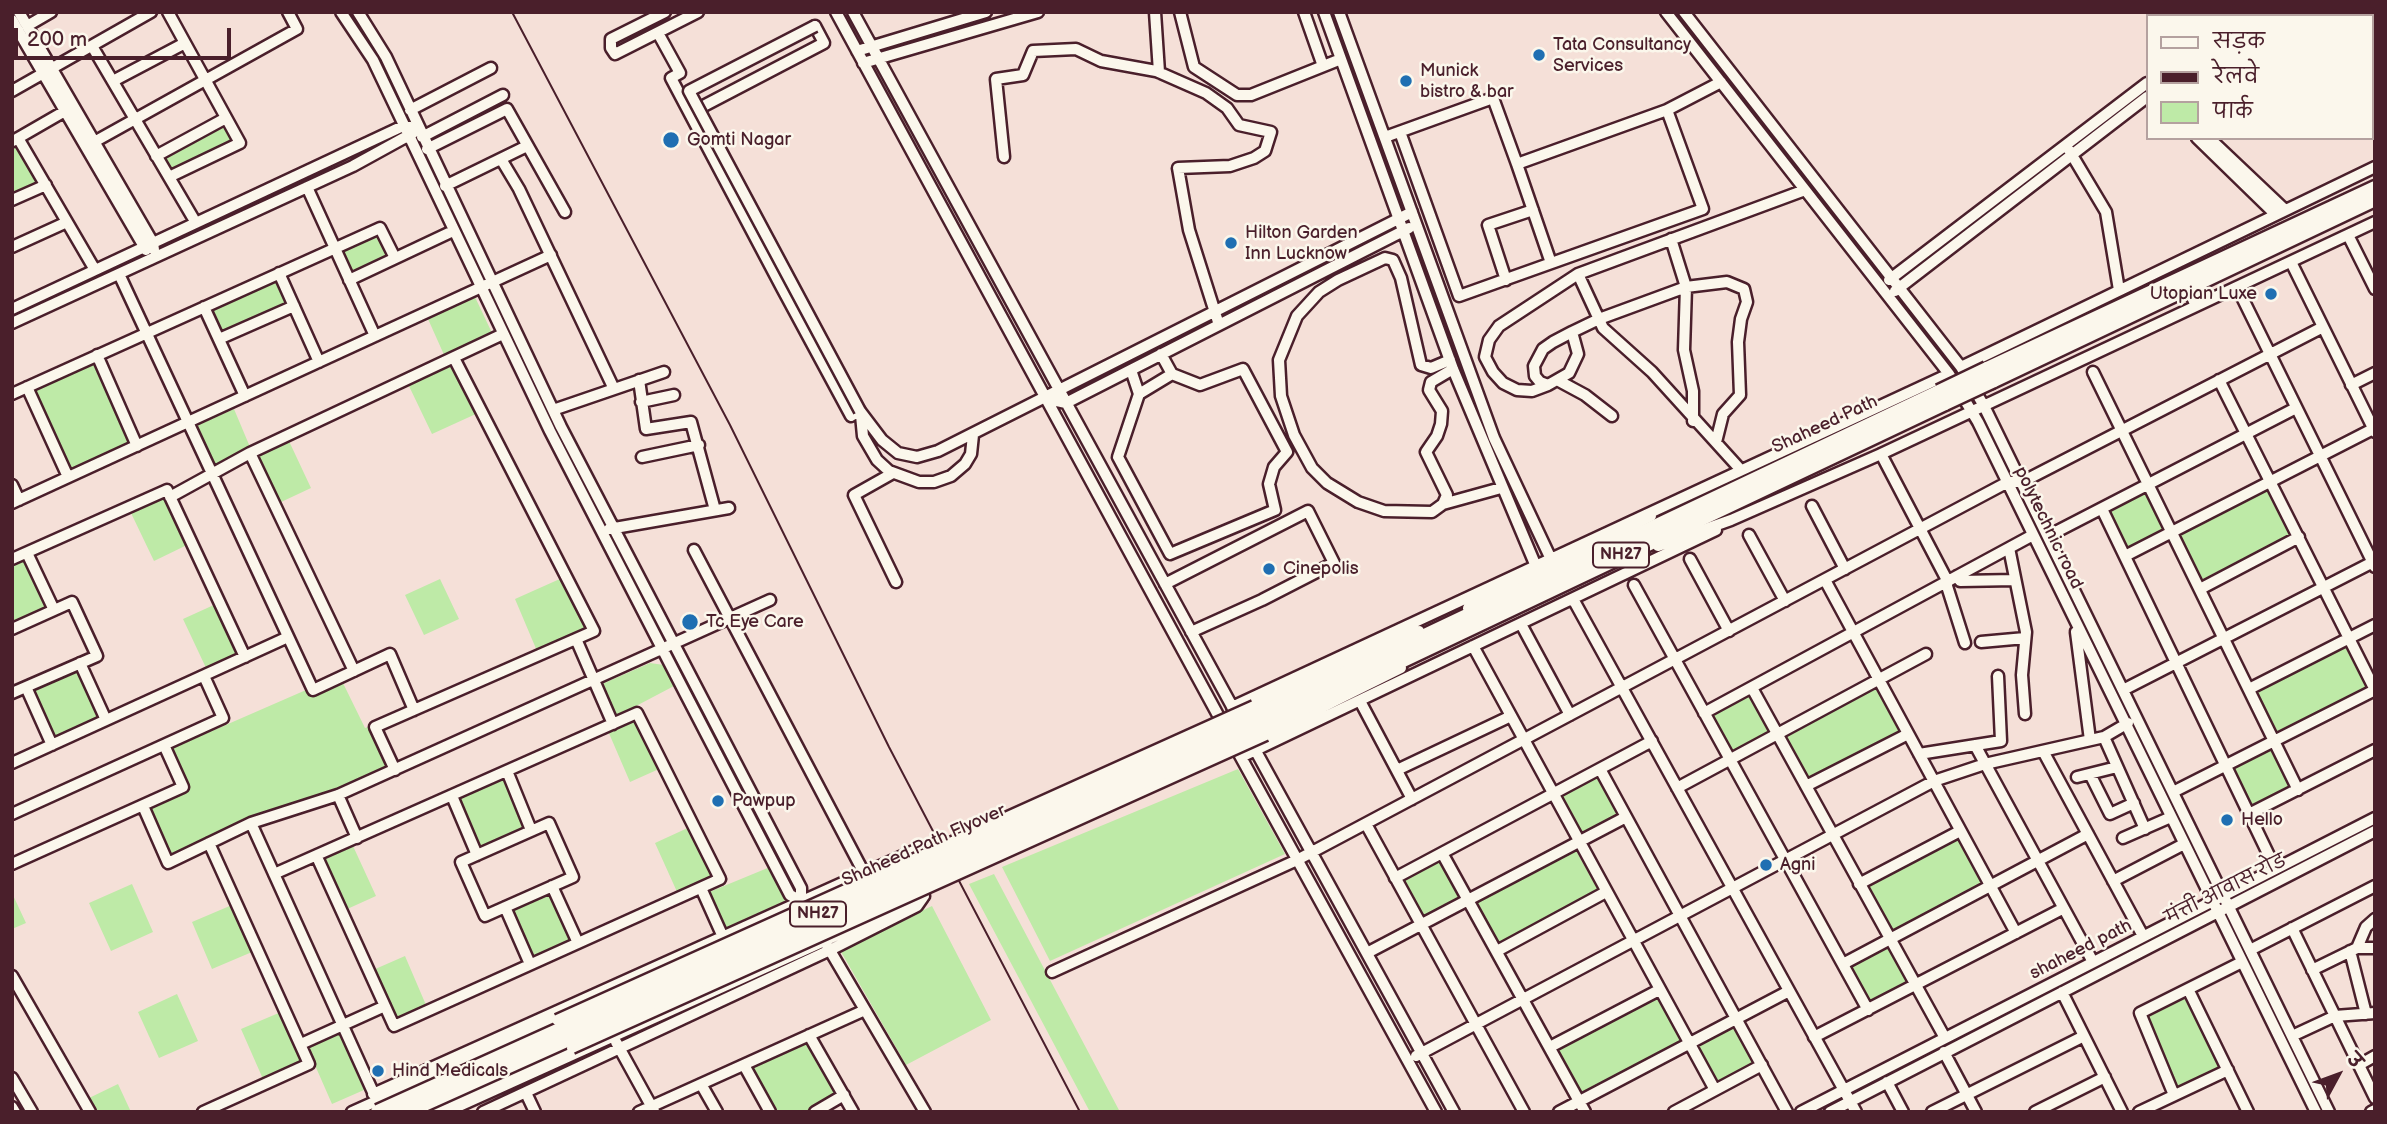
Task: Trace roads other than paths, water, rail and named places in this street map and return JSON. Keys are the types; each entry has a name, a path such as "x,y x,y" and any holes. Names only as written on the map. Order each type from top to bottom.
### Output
{"highway":[{"name":"Shaheed Path","path":"1990,375 2375,188"},
{"name":"Shaheed Path","path":"1296,704 1619,538 1942,397 2375,199"},
{"name":"Shaheed Path","path":"1296,704 1586,575 1942,397"},
{"name":"Shaheed Path Flyover","path":"406,1112 1296,704"},
{"path":"1261,721 1296,704"},
{"name":"Shaheed Path Flyover","path":"377,1105 1261,721"}],"street":[{"path":"19,12 65,111 155,257"},
{"path":"27,26 51,12"},
{"path":"12,91 92,46 136,16 151,12"},
{"path":"168,12 240,143 169,177"},
{"path":"94,142 298,29 288,12"},
{"path":"341,12 373,60 503,334 790,895 801,901 923,1111"},
{"path":"358,12 386,57 427,149 553,410 801,888 801,901"},
{"path":"665,12 611,39 611,48 615,54 698,12"},
{"path":"836,12 1043,398 1436,1112"},
{"path":"853,12 1454,1112"},
{"path":"857,51 986,12"},
{"path":"863,63 1038,12"},
{"path":"1155,12 1159,72"},
{"path":"1181,12 1194,67 1237,95 1251,95 1341,59"},
{"path":"1304,12 1323,66"},
{"path":"1324,12 1452,364 1501,488 1535,564"},
{"path":"1339,12 1494,438 1550,557"},
{"name":"polytechnic road","path":"1666,12 1949,373 2008,482 2316,1112"},
{"path":"1684,12 1961,367 1984,406 2329,1112"},
{"path":"12,20 94,142 148,245"},
{"path":"690,114 824,43 815,26 689,91 860,411 882,440 898,453 917,457 974,435 1059,389 1412,212"},
{"path":"658,33 680,73 671,78 851,416 860,411"},
{"path":"113,81 185,43"},
{"path":"92,46 196,223"},
{"path":"1004,157 996,79 1023,75 1033,51 1076,49 1101,61 1159,72 1206,93 1227,108 1239,125 1271,132 1265,151 1254,158 1230,166 1178,168 1189,230 1219,325"},
{"path":"411,110 491,68"},
{"path":"1517,164 1667,110 1721,82"},
{"path":"1889,297 2146,89"},
{"path":"12,323 503,94"},
{"path":"1385,137 1493,98 1551,263"},
{"path":"427,149 507,108 565,212"},
{"path":"1445,302 1703,209 1667,110"},
{"path":"65,111 15,140 46,185 95,270"},
{"path":"156,156 226,118"},
{"path":"12,309 403,126 420,132"},
{"path":"1400,132 1459,296"},
{"path":"2199,140 2280,212"},
{"path":"2211,140 2280,212"},
{"path":"445,186 527,146"},
{"path":"1881,286 2070,151"},
{"path":"2070,151 2106,212 2119,290"},
{"path":"501,159 519,189 614,389"},
{"path":"1961,367 2119,290 2177,267 2280,212 2375,167"},
{"path":"12,200 46,185"},
{"path":"307,187 375,337"},
{"path":"1572,332 1578,354 1569,373 1554,383 1532,391 1517,390 1503,383 1485,357 1489,340 1506,321 1578,274 1805,190"},
{"path":"1820,208 1830,199"},
{"path":"1506,280 1488,225 1533,210"},
{"path":"12,247 67,222"},
{"path":"352,1112 377,1105 557,1020 1261,721 1586,575 1731,520 1833,476 2375,222"},
{"path":"1043,398 1066,403 1416,224"},
{"path":"12,394 380,228 395,258"},
{"path":"349,280 453,231"},
{"path":"2348,234 2375,289"},
{"path":"1671,239 1686,287 1684,350 1693,391 1693,421"},
{"path":"12,485 16,501 551,255"},
{"path":"1452,364 1431,368 1421,365 1401,278 1393,260 1385,258 1319,292 1297,316 1279,360 1281,396 1294,435 1312,468 1327,483 1358,502 1384,511 1432,512 1443,504 1501,488"},
{"path":"2125,556 2374,431 2291,262"},
{"path":"279,273 319,362"},
{"path":"119,274 313,690 390,654 414,710"},
{"path":"1578,274 1603,328 1652,372 1693,421 1740,470"},
{"path":"1612,416 1585,395 1535,376 1534,366 1538,355 1572,332 1599,319 1686,287 1727,282 1744,289 1747,295 1738,342 1740,395 1723,414 1716,442"},
{"path":"2123,690 2323,587 2374,564 2237,287"},
{"path":"2191,295 2196,306"},
{"path":"219,339 294,306"},
{"path":"205,307 245,396"},
{"path":"1052,972 1297,860 2008,482 2022,482 2323,327"},
{"path":"170,497 250,453 503,334"},
{"path":"1130,370 1139,394 1118,457 1170,554 1275,510 1269,484 1274,467 1287,452 1243,369 1200,385 1172,374 1161,354"},
{"path":"97,355 137,446"},
{"path":"394,770 375,727 594,631 454,358"},
{"path":"1443,504 1447,495 1426,452 1437,436 1442,411 1429,390 1431,382 1452,364"},
{"path":"553,410 664,372"},
{"path":"2093,372 2298,790"},
{"path":"1232,707 1398,632 1550,557 1740,470 1816,439 1949,373"},
{"path":"2351,385 2375,373"},
{"path":"1139,394 1172,374"},
{"path":"639,380 646,429 691,422 715,510"},
{"path":"2173,792 2375,690 2219,380"},
{"path":"27,387 68,477"},
{"path":"641,402 674,395"},
{"path":"2048,536 2295,408"},
{"path":"860,411 863,436 869,451 893,473 919,482 934,482 951,476 971,454 974,435"},
{"path":"642,457 699,445"},
{"path":"250,453 354,671"},
{"path":"1881,454 1919,530 1950,580 1965,643"},
{"path":"1828,464 1833,476"},
{"path":"893,473 854,495 897,582"},
{"path":"12,559 167,490 245,657"},
{"path":"430,1112 572,1048 1261,721 1444,620 1619,538 1683,496"},
{"path":"1812,506 1845,569"},
{"path":"603,533 614,527 729,508"},
{"path":"2102,509 2275,868"},
{"path":"1165,584 1308,511 1334,563 1191,632"},
{"path":"1241,757 1707,536 1731,520"},
{"path":"1749,535 1785,601"},
{"path":"1704,713 2034,535"},
{"path":"2200,589 2299,537"},
{"path":"2009,548 2025,638 2022,675 2025,714"},
{"path":"694,550 864,873"},
{"path":"1647,550 1653,561"},
{"path":"27,553 54,610"},
{"path":"1690,559 1729,631"},
{"path":"1825,580 2016,933"},
{"path":"1950,580 2015,580"},
{"path":"1634,585 1868,1010"},
{"path":"1573,599 1856,1112"},
{"path":"143,806 168,863 251,823 338,795 770,600"},
{"path":"12,629 72,602 97,656 12,693"},
{"path":"1166,621 1181,612"},
{"path":"1521,624 1570,715"},
{"path":"2249,689 2375,625"},
{"path":"2080,630 2076,632 2090,740"},
{"path":"12,763 288,638"},
{"path":"1981,642 2025,638"},
{"path":"576,639 614,724"},
{"path":"1473,646 1715,1090"},
{"path":"1677,788 1926,654"},
{"path":"80,663 106,720"},
{"path":"12,814 223,718 204,676"},
{"path":"1919,754 2001,741 1998,676"},
{"path":"26,687 52,745"},
{"path":"1752,688 1945,1038"},
{"path":"1360,701 1412,799"},
{"path":"274,874 637,713 720,879 394,1026 317,857"},
{"path":"1408,1060 1934,782 1984,764 2104,737 2126,726 2135,715"},
{"path":"1397,770 1511,716"},
{"path":"1805,786 1908,734"},
{"path":"2104,737 2145,828"},
{"path":"1395,878 1652,741"},
{"path":"12,864 183,788 164,745"},
{"path":"1976,745 2062,909 2093,962"},
{"path":"2249,814 2375,750"},
{"path":"2043,751 2143,936"},
{"path":"2077,778 2117,766"},
{"path":"1600,769 1787,1112"},
{"path":"507,771 531,831"},
{"path":"2090,774 2110,814 2134,803"},
{"path":"338,795 357,838"},
{"path":"452,796 477,855"},
{"path":"1367,953 1626,817"},
{"path":"2123,838 2171,817"},
{"name":"shaheed path","path":"1801,1112 2375,818"},
{"path":"251,823 377,1105"},
{"path":"549,823 573,877 485,916 461,862 477,855 549,823"},
{"path":"1366,824 1524,1112"},
{"path":"1859,884 1960,831"},
{"path":"1843,964 2088,834"},
{"name":"मंत्ती आवास रोड","path":"1830,1112 2217,912 2373,836"},
{"path":"202,1112 310,1064 209,843"},
{"path":"2113,881 2184,844"},
{"path":"377,1105 723,937 919,848"},
{"path":"1442,853 1585,1112"},
{"path":"446,1112 616,1042 828,946 924,895 905,854"},
{"path":"552,886 578,943"},
{"path":"2250,950 2375,886"},
{"path":"701,888 723,937"},
{"path":"1497,951 1606,892"},
{"path":"505,907 530,964"},
{"path":"1814,1037 2062,909"},
{"path":"2292,1036 2335,1016 2370,1014 2363,999 2354,950 2366,928 2375,919"},
{"path":"2292,928 2375,1098"},
{"path":"2312,970 2354,950 2375,948"},
{"path":"2174,1095 2140,1013 2242,962"},
{"path":"12,976 90,1112"},
{"path":"2188,989 2248,1112"},
{"path":"1550,1047 1659,990"},
{"path":"1559,1112 1789,991"},
{"path":"2062,992 2122,1112"},
{"path":"2363,999 2375,996"},
{"path":"301,1044 385,1006"},
{"path":"639,1112 653,1109 701,1084 865,1010"},
{"path":"809,1035 853,1112"},
{"path":"1932,1112 2084,1035"},
{"path":"482,1096 487,1111 526,1093 616,1042"},
{"path":"616,1042 653,1109"},
{"path":"1944,1052 1976,1112"},
{"path":"2358,1065 2375,1056"},
{"path":"744,1065 770,1112"},
{"path":"1674,1112 1762,1065"},
{"path":"2139,1112 2228,1070"},
{"path":"2035,1112 2105,1077"},
{"path":"12,1078 17,1096 32,1112"},
{"path":"1887,1082 1903,1112"},
{"path":"701,1084 717,1112"},
{"path":"526,1093 535,1112"},
{"path":"816,1112 844,1096"},
{"path":"12,1107 15,1112"}],"railway":[{"path":"512,12 730,425 889,747 1080,1112"}],"place":[{"name":"Tata Consultancy Services","path":"1539,55"},
{"name":"Munick bistro & bar","path":"1406,81"},
{"name":"Gomti Nagar","path":"671,140"},
{"name":"Hilton Garden Inn Lucknow","path":"1231,243"},
{"name":"Utopian Luxe","path":"2271,294"},
{"name":"Cinepolis","path":"1269,569"},
{"name":"Tc Eye Care","path":"690,622"},
{"name":"Pawpup","path":"718,801"},
{"name":"Hello","path":"2227,820"},
{"name":"Agni","path":"1766,865"},
{"name":"Hind Medicals","path":"378,1071"}]}
